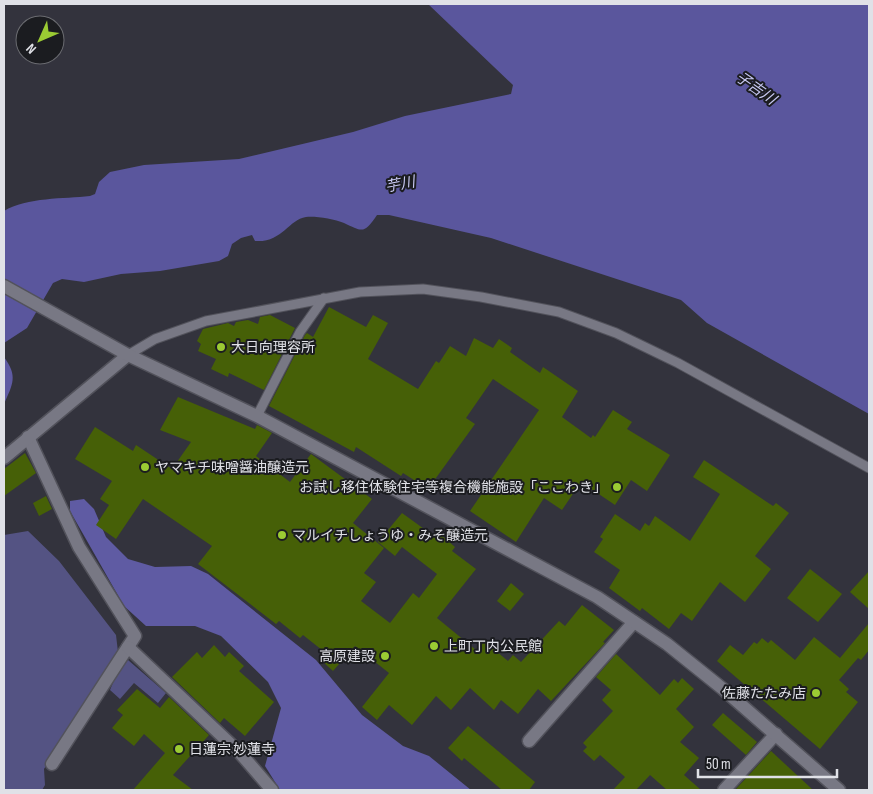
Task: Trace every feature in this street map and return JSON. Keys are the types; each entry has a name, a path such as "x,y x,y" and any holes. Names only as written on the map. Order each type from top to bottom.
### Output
{"street":[{"path":"4,286 106,341 128,355 257,416 597,597 667,644 776,734 839,790"},
{"path":"4,458 128,355"},
{"path":"28,437 80,547 135,636 52,764"},
{"path":"529,741 634,622"},
{"path":"128,647 241,754 272,790"},
{"path":"724,790 776,734"}],"lane":[{"path":"128,355 155,340 206,321 360,292 423,289 559,312 616,334 678,363 869,468"},
{"path":"257,416 300,332 324,298"}],"shaded area":[{"path":"4,357 13,375 13,380 4,404"},
{"path":"84,499 94,509 106,537 128,559 155,567 191,566 208,574 316,660 362,715 403,746 429,756 471,790 280,790 265,766 281,708 268,682 221,636 195,626 146,626 124,606 70,511 70,501"},
{"path":"28,531 59,561 116,635 118,652 44,769 45,785 42,790 4,790 4,535"},
{"path":"128,660 166,693 158,703 134,683 120,699 110,690 117,673"}],"water":[{"path":"428,4 869,4 869,414 707,323 681,300 491,238 389,215 377,215 369,226 363,230 330,219 306,217 294,222 272,239 255,241 252,235 241,238 232,244 228,256 219,261 160,271 121,274 84,282 62,279 53,283 27,328 4,343 4,211 13,206 46,199 90,196 95,194 99,182 110,172 144,165 239,159 353,132 405,116 511,94 513,85"}],"building":[{"path":"329,307 366,327 373,315 388,323 368,359 418,389 436,361 439,363 450,346 466,356 474,338 493,348 499,339 512,348 510,352 540,373 543,367 578,391 562,417 591,438 593,435 595,437 613,410 632,422 627,429 670,455 647,491 631,480 615,505 581,482 562,510 544,498 516,542 470,511 539,410 493,379 466,418 475,424 428,489 403,473 401,476 356,447 354,452 269,406 305,335 307,333 313,337"},
{"path":"270,315 295,328 264,390 229,373 228,377 211,369 216,359 198,351 201,344 197,341 203,329 228,323 234,326 236,322 248,320 258,324 260,317"},
{"path":"178,397 255,429 257,425 272,433 256,456 290,482 311,454 372,499 353,523 384,548 364,573 376,582 361,601 390,623 413,593 419,598 437,574 402,547 395,556 378,542 402,513 438,539 441,535 455,547 452,551 476,569 437,618 476,650 484,641 508,661 513,655 521,662 559,621 565,626 582,605 614,630 603,642 605,643 551,701 538,689 518,714 501,700 494,710 470,688 451,710 436,696 412,725 389,705 377,720 362,707 389,673 355,646 333,671 322,661 327,654 303,635 300,638 279,621 276,624 198,564 212,546 143,499 116,539 96,525 109,505 100,499 112,481 75,459 95,427 133,451 136,445 172,469 191,442 160,430"},
{"path":"25,453 36,473 4,496 4,469"},
{"path":"704,460 773,506 776,503 789,513 755,556 771,569 745,602 720,582 692,621 681,613 669,629 642,608 640,611 609,588 620,570 594,552 603,539 600,537 615,514 640,531 645,523 649,526 655,516 690,541 720,494 693,477"},
{"path":"46,496 52,509 39,516 33,503"},
{"path":"810,569 842,594 818,622 787,598"},
{"path":"869,571 869,609 850,592"},
{"path":"511,583 524,594 510,611 497,601"},
{"path":"869,623 869,650 861,660 858,658 839,680 849,689 846,692 858,702 820,749 717,661 730,645 743,655 754,642 757,644 762,638 768,643 771,640 795,660 814,637 840,658"},
{"path":"214,645 225,657 229,652 244,666 239,671 274,702 245,736 224,718 220,723 172,677 197,652 202,658"},
{"path":"616,654 660,695 674,679 678,683 682,678 694,689 676,709 694,727 680,742 699,758 684,775 701,790 667,790 650,775 636,790 613,790 625,777 600,755 594,761 583,751 587,747 583,743 613,711 602,700 611,690 596,677"},
{"path":"137,689 160,708 169,697 209,735 173,775 193,790 133,790 165,753 144,734 134,746 112,728 123,715 117,710"},
{"path":"723,713 757,742 746,755 712,725"},
{"path":"468,726 535,782 529,790 502,790 464,758 462,761 448,748"},
{"path":"771,751 813,790 735,790"}],"place":[{"name":"大日向理容所","path":"221,347"},
{"name":"ヤマキチ味噌醤油醸造元","path":"145,467"},
{"name":"お試し移住体験住宅等複合機能施設「ここわき」","path":"617,487"},
{"name":"マルイチしょうゆ・みそ醸造元","path":"282,535"},
{"name":"上町丁内公民館","path":"434,646"},
{"name":"高原建設","path":"385,656"},
{"name":"佐藤たたみ店","path":"816,693"},
{"name":"日蓮宗 妙蓮寺","path":"179,749"}],"water label":[{"name":"子吉川","path":"756,88"},
{"name":"芋川","path":"400,184"}]}
